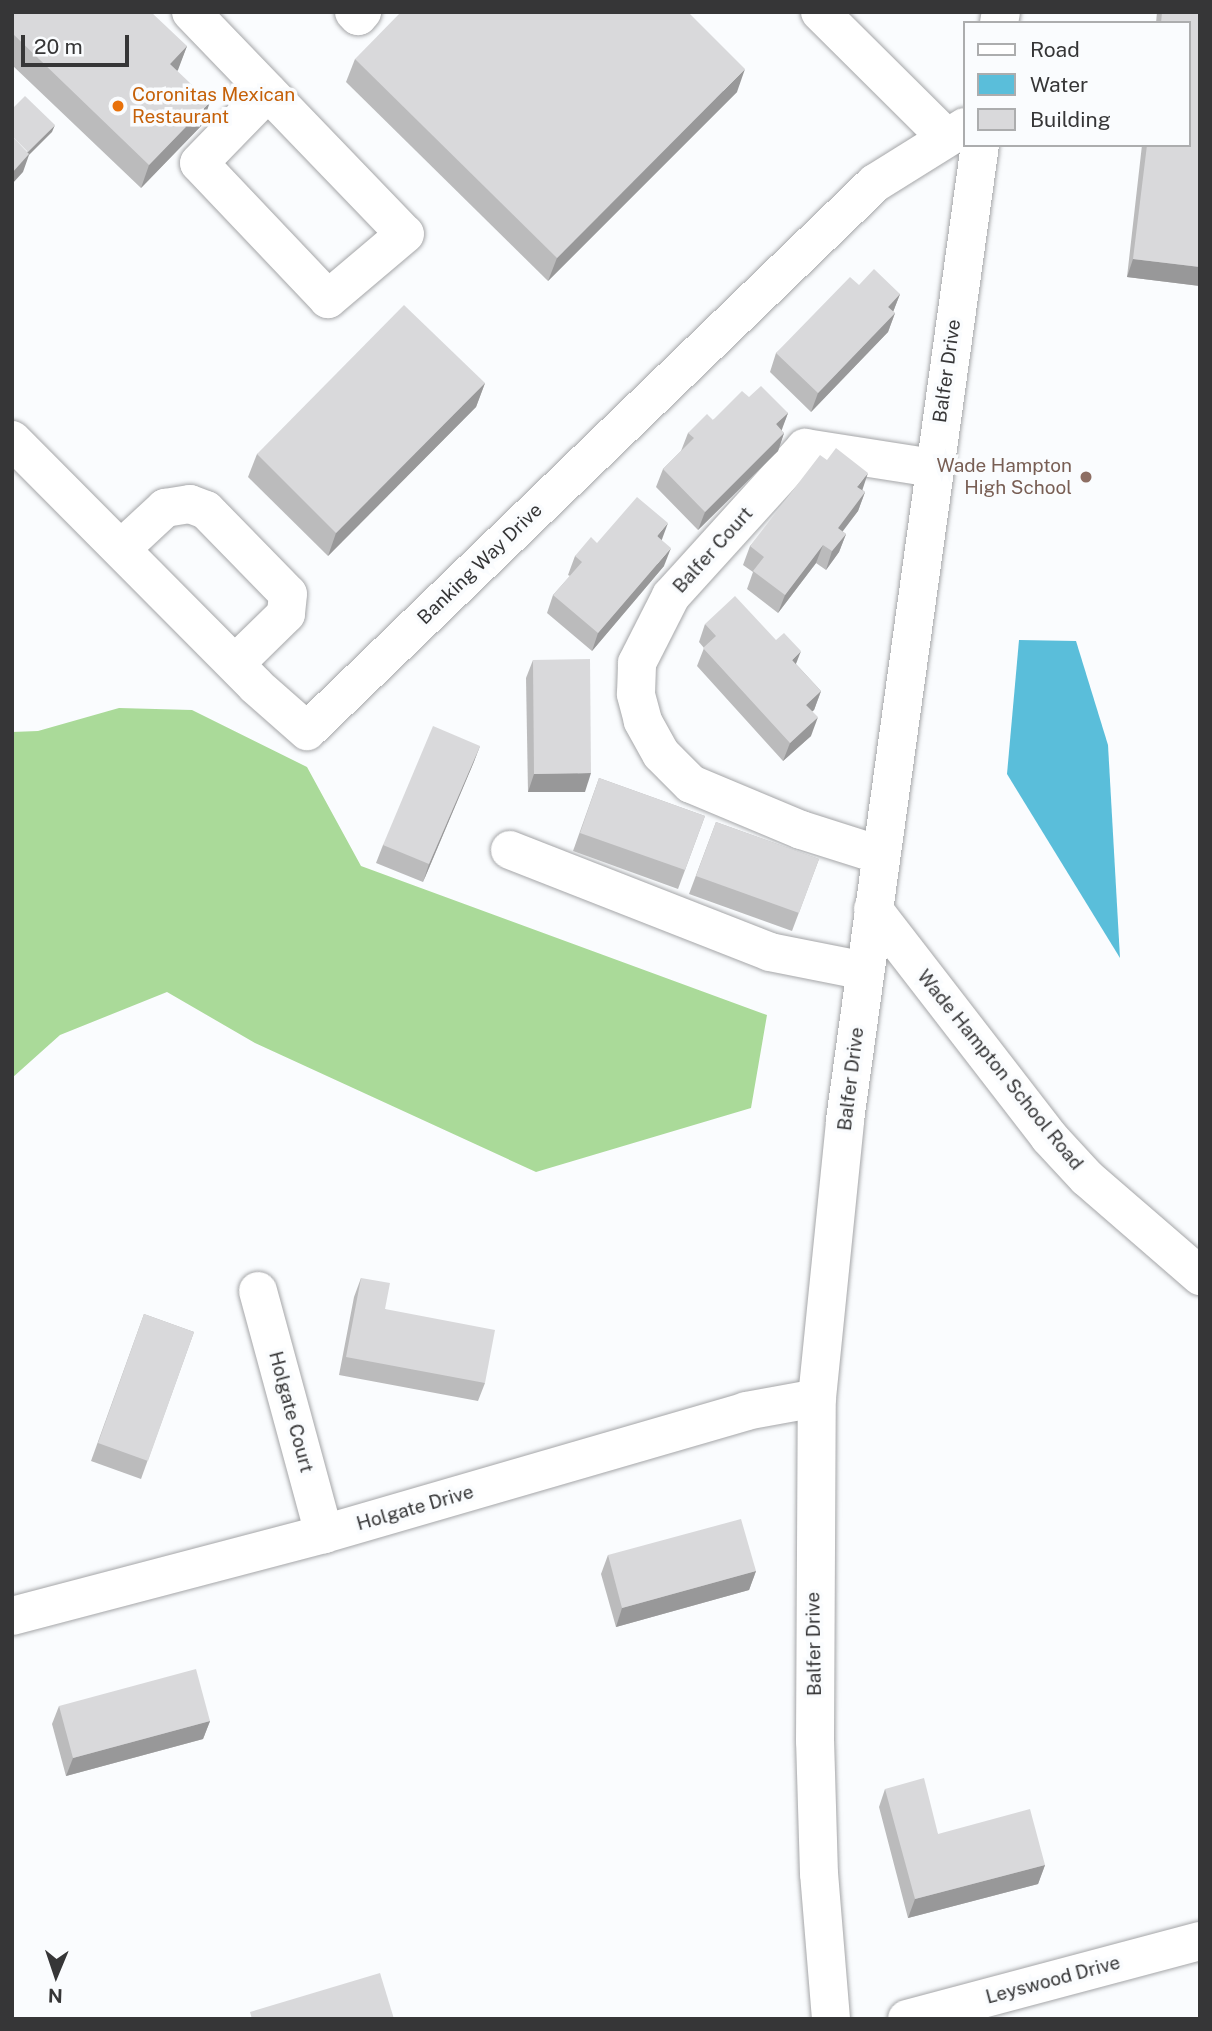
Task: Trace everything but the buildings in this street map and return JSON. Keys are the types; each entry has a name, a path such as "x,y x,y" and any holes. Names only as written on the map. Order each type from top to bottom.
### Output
{"street":[{"path":"191,12 405,234 328,299 199,163 268,92"},
{"path":"354,12 362,12"},
{"path":"820,12 964,136"},
{"name":"Balfer Drive","path":"831,2019 819,1874 815,1741 817,1398 865,971 933,468 964,136"},
{"name":"Banking Way Drive","path":"12,440 235,664 307,731 875,183 964,136"},
{"name":"Balfer Court","path":"880,855 801,830 691,784 661,754 643,721 636,694 637,663 671,596 805,447 933,468"},
{"path":"122,548 165,508 190,504 206,510 288,594 286,614 235,664"},
{"path":"510,850 770,952 865,971"},
{"name":"Wade Hampton School Road","path":"873,909 1049,1137 1087,1178 1200,1276"},
{"name":"Holgate Court","path":"258,1291 324,1534"},
{"name":"Holgate Drive","path":"12,1616 324,1534 746,1411 817,1398"},
{"name":"Leyswood Drive","path":"907,2019 1200,1941"}],"green space":[{"path":"119,708 192,710 307,767 361,866 767,1015 751,1108 536,1172 255,1043 167,992 60,1035 12,1078 12,732 38,731"}],"water":[{"path":"1019,640 1076,641 1108,745 1120,958 1007,774"}],"place":[{"name":"Coronitas Mexican Restaurant","path":"118,106"},
{"name":"Wade Hampton High School","path":"1086,477"}]}
